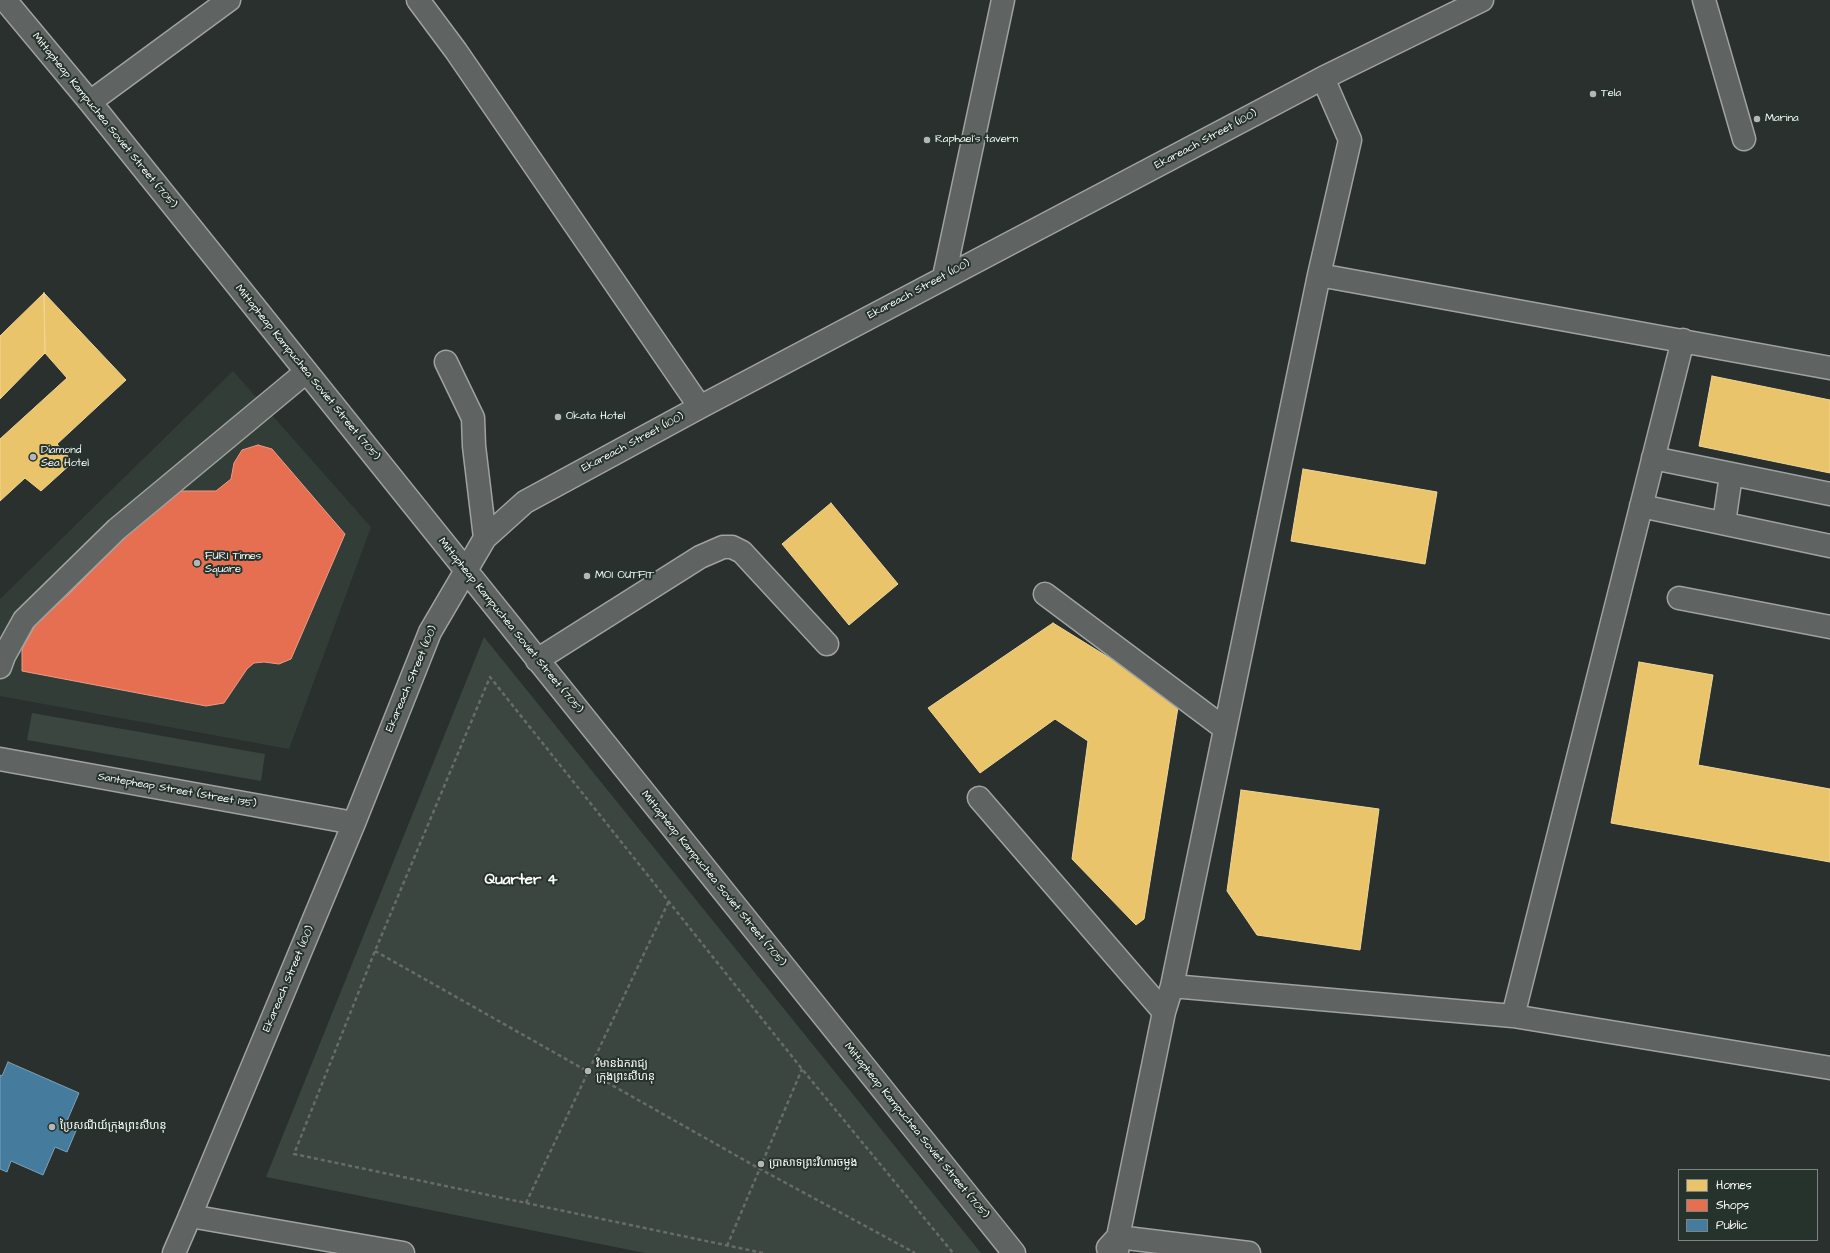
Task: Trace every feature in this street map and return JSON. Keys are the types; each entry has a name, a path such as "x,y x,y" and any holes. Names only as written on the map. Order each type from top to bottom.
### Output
{"street":[{"name":"Mittapheap Kampuchea Soviet Street (705)","path":"5,0 90,102 1014,1253"},
{"path":"90,102 229,0"},
{"path":"418,0 456,51 700,407"},
{"path":"944,277 1003,0"},
{"name":"Ekareach Street (100)","path":"174,1253 354,824 430,632 485,538 525,502 700,407 1323,78 1482,0"},
{"path":"1704,0 1744,139"},
{"path":"1117,1245 1164,1012 1172,986 1224,728 1350,140 1323,78"},
{"path":"1320,275 1830,368"},
{"path":"1512,1016 1683,340"},
{"path":"446,362 474,418 474,446 485,538"},
{"path":"0,667 4,656 24,620 117,529 306,372"},
{"path":"1652,458 1830,494"},
{"path":"1724,523 1731,475"},
{"path":"1641,506 1830,546"},
{"path":"538,660 700,557 723,547 732,547 742,552 827,644"},
{"path":"1046,594 1224,728"},
{"path":"1679,598 1830,627"},
{"name":"Santepheap Street (Street 135)","path":"0,759 354,824"},
{"path":"979,798 1164,1012"},
{"path":"1172,986 1512,1016 1830,1068"},
{"path":"190,1216 403,1253"},
{"path":"1104,1253 1117,1245 1249,1253"}],"path":[{"path":"763,1253 294,1154 375,951 490,677 802,1069 953,1253"},
{"path":"526,1203 669,901"},
{"path":"375,951 760,1169 915,1253"},
{"path":"728,1246 802,1069"}],"shaded area":[{"name":"FURI Times Square","path":"233,371 371,527 289,749 0,696 0,599"},
{"path":"484,637 981,1253 645,1253 266,1177"},
{"path":"32,713 265,754 261,781 27,740"}],"building: Homes":[{"path":"44,293 126,380 57,444 73,462 41,491 25,478 0,501 0,439 67,378 45,353"},
{"path":"44,293 45,353 0,399 0,336"},
{"path":"1712,376 1830,400 1830,473 1699,446"},
{"path":"1303,469 1437,492 1425,564 1291,541"},
{"path":"831,503 898,584 849,625 782,544"},
{"path":"1053,623 1179,701 1144,919 1136,925 1072,859 1088,741 1055,719 980,773 928,708"},
{"path":"1639,662 1713,675 1698,765 1830,789 1830,862 1611,823"},
{"path":"1241,790 1379,809 1360,950 1257,935 1227,891"}],"building: Shops":[{"path":"258,445 272,449 345,534 291,659 279,664 264,662 254,663 247,669 224,703 206,706 22,671 22,649 36,624 69,594 171,491 216,491 231,479 234,463 242,450"}],"building: Public":[{"path":"8,1062 79,1093 67,1121 78,1126 67,1152 55,1147 43,1175 11,1161 7,1172 0,1169 0,1075 2,1076"}],"place":[{"name":"Tela","path":"1593,94"},
{"name":"Marina","path":"1757,119"},
{"name":"Raphael's tavern","path":"927,140"},
{"name":"Okata Hotel","path":"558,417"},
{"name":"Diamond Sea Hotel","path":"33,457"},
{"name":"FURI Times Square","path":"197,563"},
{"name":"MOI OUTFIT","path":"587,576"},
{"name":"វិមានឯករាជ្យ ក្រុងព្រះសីហនុ","path":"588,1071"},
{"name":"ប្រៃសណីយ៍ក្រុងព្រះសីហនុ","path":"52,1127"},
{"name":"ប្រាសាទព្រះវិហារចម្លង","path":"761,1164"}],"district":[{"name":"Quarter 4","path":"521,881"}]}
